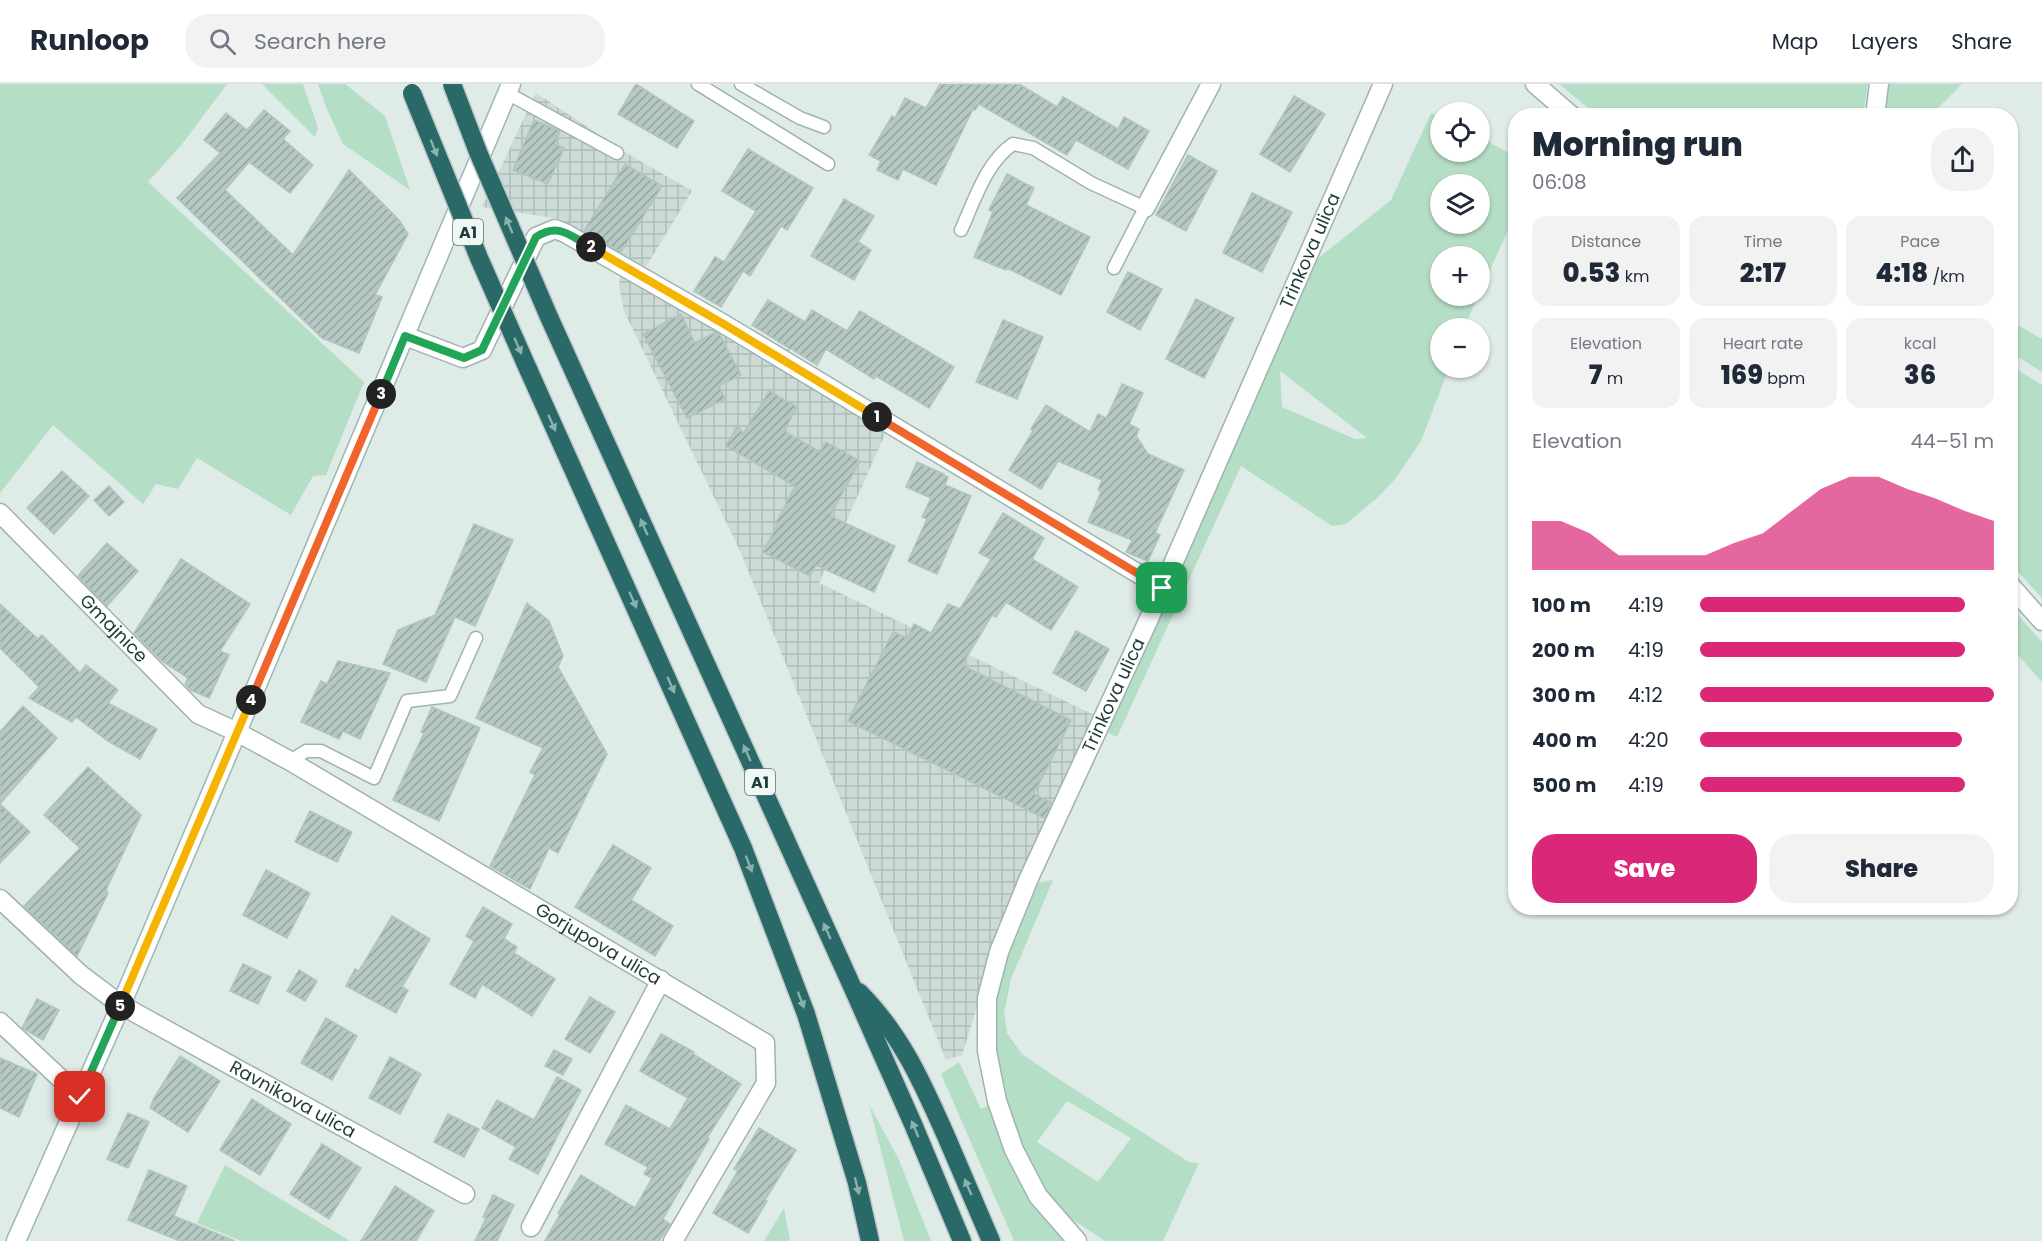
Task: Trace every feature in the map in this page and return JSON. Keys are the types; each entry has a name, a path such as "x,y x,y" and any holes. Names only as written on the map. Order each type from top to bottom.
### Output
{"highway":[{"name":"A1","path":"452,84 478,152 549,317 851,984 962,1241"},
{"name":"A1","path":"411,89 470,237 743,848 806,1014 857,1184 870,1241"},
{"path":"851,984 883,1018 918,1073 991,1241"}],"street":[{"path":"1145,208 1211,84"},
{"name":"Trinkova ulica","path":"1077,1241 1038,1196 1014,1150 997,1101 987,1051 987,998 999,952 1029,878 1148,621 1383,84"},
{"path":"1535,84 1563,108"},
{"path":"1876,108 1879,84"},
{"path":"16,1241 121,1005 509,89"},
{"path":"405,336 464,358 482,350 536,237 555,229 566,233 722,323 1162,588"},
{"name":"Gmajnice","path":"0,513 198,714 237,732"},
{"path":"2018,594 2042,621"},
{"name":"Gorjupova ulica","path":"237,732 661,980 765,1044 766,1083 673,1241"},
{"name":"Ravnikova ulica","path":"0,899 81,975 121,1005 465,1194"},
{"path":"531,1227 661,980"},
{"path":"0,1022 80,1097"}],"lane":[{"path":"698,84 828,164"},
{"path":"741,84 800,118 824,128"},
{"path":"509,89 617,153"},
{"path":"961,230 988,173 1003,151 1013,144 1033,148 1091,183 1145,208 1114,268"},
{"path":"290,761 306,751 321,751 374,778 407,701 450,696 476,638"}],"shaded area":[{"path":"536,93 630,155 692,191 646,267 621,253 620,255 561,219 482,207"},
{"path":"621,270 886,432 819,583 1094,715 1000,933 962,1055 946,1060 741,553 624,311 619,286"}],"green space":[{"path":"0,84 227,84 183,143 148,182 364,382 326,475 313,476 291,515 197,458 178,489 156,484 143,504 53,425 0,493"},
{"path":"262,84 303,84 318,128 315,137"},
{"path":"318,84 345,84 385,116 410,190 343,144"},
{"path":"1559,84 1868,84 1864,108 1588,108"},
{"path":"1884,84 1962,84 1938,108 1880,108"},
{"path":"1430,115 1430,162 1490,162 1490,143 1508,152 1508,230 1490,270 1490,246 1430,246 1430,306 1474,306 1468,318 1430,318 1430,378 1445,378 1421,441 1396,478 1377,498 1346,524 1332,526 1241,466 1117,737 1107,732 1316,260 1391,200","holes":["1280,371 1367,438 1355,439 1282,407"]},
{"path":"2018,326 2042,339 2042,372 2018,357"},
{"path":"2018,370 2042,385 2042,598 2018,572"},
{"path":"2018,615 2042,642 2042,682 2018,655"},
{"path":"1053,880 1011,979 1004,1013 1007,1033 1022,1054 1060,1080 1189,1162 1199,1163 1163,1241 1105,1241 1067,1216 1040,1185 1020,1144 1003,1096 993,1044 996,997 1007,957 1037,883","holes":["1067,1101 1131,1138 1098,1182 1037,1142"]},
{"path":"959,1062 981,1109 990,1105 1011,1164 1030,1198 1042,1214 1075,1241 1014,1241 941,1074"},
{"path":"869,1104 899,1160 931,1241 904,1241"},
{"path":"225,1165 350,1241 241,1241 197,1223"},
{"path":"784,1208 790,1241 764,1241"}],"building":[{"path":"636,84 694,121 677,148 618,114"},
{"path":"940,84 1019,84 1057,107 1063,97 1118,129 1124,117 1149,131 1128,169 1076,140 1067,155 979,104 975,110 973,109 936,185 903,169 898,180 877,170 881,161 869,155 892,116 895,118 905,98 926,108"},
{"path":"1294,96 1325,114 1290,172 1260,154"},
{"path":"264,110 290,131 283,139 313,165 290,193 249,162 225,190 293,255 349,170 399,220 408,234 375,295 382,297 359,353 322,338 177,198 220,153 204,140 226,113 247,130"},
{"path":"534,120 560,131 555,144 564,148 548,184 513,170"},
{"path":"748,149 813,188 787,230 781,226 750,276 743,271 721,307 694,291 715,257 724,262 756,211 722,191"},
{"path":"1188,155 1217,171 1186,231 1156,215"},
{"path":"625,164 662,186 621,252 584,231"},
{"path":"1007,174 1034,188 1026,205 1090,237 1061,295 1007,268 1006,270 974,257 993,212 989,210"},
{"path":"1252,193 1292,212 1262,272 1223,253"},
{"path":"844,199 874,216 858,242 871,250 854,280 811,256"},
{"path":"1128,272 1162,289 1140,330 1107,312"},
{"path":"1196,299 1234,318 1204,378 1166,359"},
{"path":"768,300 805,322 812,310 847,331 860,311 954,367 929,408 876,376 874,379 826,349 817,365 793,350 795,347 788,350 789,348 752,325"},
{"path":"681,314 695,343 716,332 720,335 741,375 719,386 725,399 687,418 643,334"},
{"path":"1003,320 1043,337 1017,399 976,382"},
{"path":"1122,384 1143,393 1129,424 1139,429 1136,436 1148,454 1184,470 1155,533 1160,535 1148,561 1126,552 1132,540 1088,522 1101,492 1098,490 1102,480 1058,461 1041,489 1009,470 1046,405 1090,432 1098,414 1106,418 1108,415"},
{"path":"769,391 797,407 784,431 820,452 826,442 860,461 830,516 895,546 874,592 816,565 810,576 763,552 795,486 726,446 738,424 743,434"},
{"path":"917,462 948,477 945,485 971,496 937,574 908,561 927,519 922,517 931,498 906,487"},
{"path":"62,471 89,496 54,534 27,508"},
{"path":"109,486 124,502 109,516 94,500"},
{"path":"1003,513 1044,538 1032,559 1078,587 1051,630 1006,602 996,617 992,615 962,665 1071,720 1034,794 1052,803 1044,818 848,721 893,632 907,638 914,624 931,633 948,604 960,609 991,559 979,553"},
{"path":"474,524 513,540 475,626 455,617 426,682 383,664 398,630 435,615"},
{"path":"107,543 138,571 107,606 78,576"},
{"path":"181,559 250,604 220,651 229,655 209,698 190,690 185,684 188,678 162,661 134,633"},
{"path":"527,603 549,621 563,656 558,667 607,754 558,853 549,848 530,889 490,866 535,775 530,772 543,748 476,718"},
{"path":"0,604 38,639 42,635 80,673 86,665 118,690 108,703 157,729 140,759 108,741 76,717 72,722 29,698 39,687 0,648"},
{"path":"1076,631 1109,649 1086,691 1053,673"},
{"path":"338,661 390,673 360,739 343,731 339,739 301,722 321,681 327,684"},
{"path":"23,706 57,738 0,804 0,732"},
{"path":"432,707 480,728 439,821 393,800 424,733 421,732"},
{"path":"88,767 141,815 106,890 108,893 77,956 24,906 80,848 44,815"},
{"path":"0,804 30,832 0,863"},
{"path":"310,811 352,832 337,862 295,842"},
{"path":"613,845 651,868 631,900 673,926 655,956 575,907"},
{"path":"266,870 310,893 287,938 243,915"},
{"path":"483,907 512,924 504,939 517,947 514,953 555,979 532,1016 482,984 475,998 450,984 474,941 466,936"},
{"path":"392,916 430,939 402,987 408,990 396,1013 346,986 355,969 359,971"},
{"path":"243,964 271,977 258,1004 230,991"},
{"path":"299,970 317,981 305,1001 287,991"},
{"path":"590,997 615,1012 590,1053 565,1039"},
{"path":"37,999 59,1010 43,1040 22,1028"},
{"path":"326,1018 357,1036 332,1080 301,1063"},
{"path":"661,1034 694,1052 693,1054 741,1084 707,1138 709,1139 663,1219 670,1224 659,1241 545,1241 560,1214 558,1213 581,1175 635,1208 652,1178 644,1174 648,1167 605,1144 626,1105 670,1129 688,1098 640,1071"},
{"path":"554,1050 572,1059 563,1075 545,1066"},
{"path":"180,1056 220,1081 188,1132 150,1108"},
{"path":"390,1057 421,1074 400,1114 369,1098"},
{"path":"0,1058 37,1074 19,1117 0,1108"},
{"path":"557,1077 581,1090 538,1174 509,1159 516,1147 482,1128 497,1100 534,1120"},
{"path":"252,1099 291,1124 260,1175 220,1150"},
{"path":"128,1113 149,1122 128,1168 107,1159"},
{"path":"448,1114 479,1129 464,1157 434,1142"},
{"path":"759,1128 796,1150 765,1200 767,1201 748,1233 713,1213 738,1171 734,1169"},
{"path":"322,1144 361,1168 329,1219 290,1194"},
{"path":"149,1170 187,1186 174,1216 235,1241 180,1241 128,1220"},
{"path":"395,1186 434,1211 416,1241 361,1241"},
{"path":"493,1195 514,1205 497,1241 475,1241 486,1218 483,1217"}],"route":[{"path":"80,1097 405,336 464,358 482,350 536,237 543,232 555,229 566,233 722,323 1162,588"}]}
